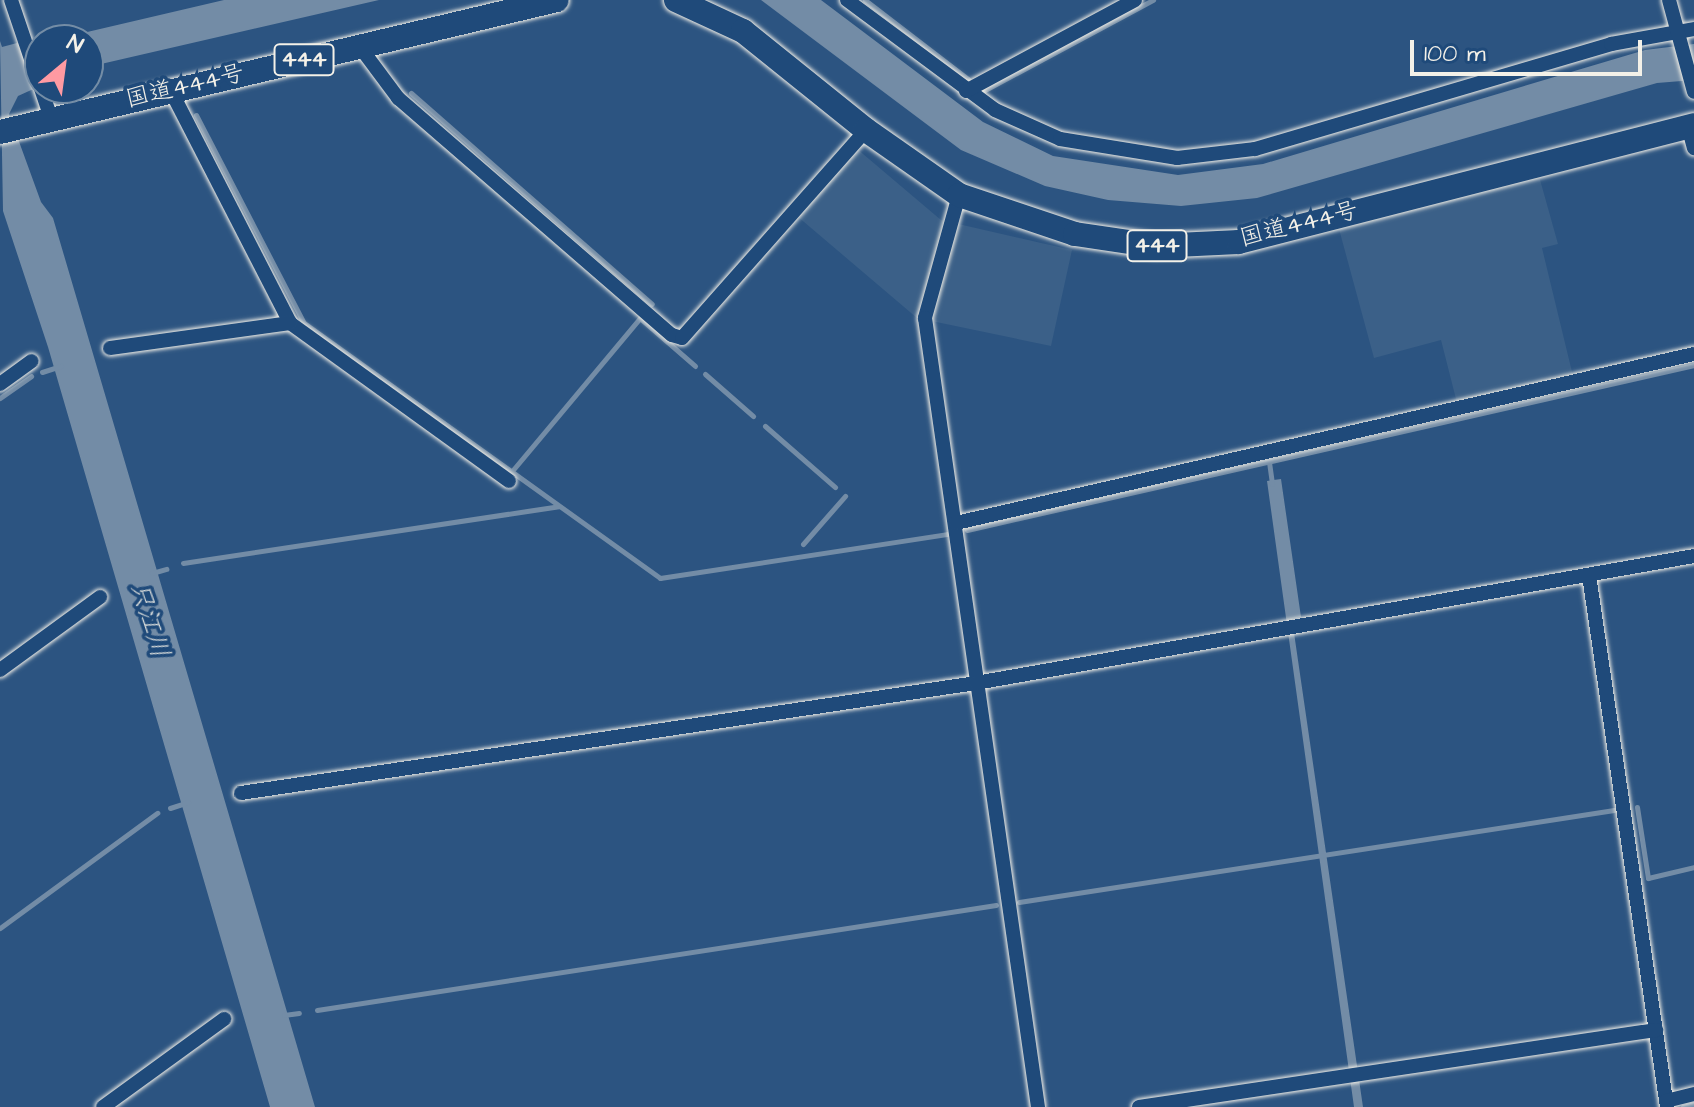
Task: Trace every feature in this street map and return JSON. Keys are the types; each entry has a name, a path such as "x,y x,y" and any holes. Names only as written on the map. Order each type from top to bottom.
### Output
{"highway":[{"name":"国道444号","path":"0,132 557,0"},
{"name":"国道444号","path":"689,2 743,31 866,130 959,195 1075,234 1155,246 1239,242 1692,133"}],"street":[{"path":"11,0 51,118"},
{"path":"847,0 966,91 1060,139 1177,158 1255,149 1677,30 1694,29"},
{"path":"966,91 1135,0"},
{"path":"1669,0 1694,92"},
{"path":"360,47 398,98 672,335 682,338 866,130"},
{"path":"171,91 290,323 509,481"},
{"path":"959,195 925,318 1038,1107"},
{"path":"110,348 290,323"},
{"path":"956,523 1694,354"},
{"path":"0,384 32,361"},
{"path":"241,793 976,683 1694,556"},
{"path":"1589,575 1666,1104 1694,1094"},
{"path":"0,670 100,597"},
{"path":"103,1107 224,1019"},
{"path":"1139,1107 1656,1030"}],"shaded area":[{"path":"856,148 941,220 1072,250 1051,346 917,318 797,216"},
{"path":"1539,176 1558,244 1542,248 1573,376 1457,403 1441,340 1374,358 1339,229"}],"water":[{"path":"224,0 379,0 104,63 104,28"},
{"path":"761,0 821,0 983,122 1053,156 1178,175 1263,164 1645,50 1694,44 1694,80 1657,83 1257,198 1181,206 1108,200 1045,186 961,150"},
{"name":"只江川","path":"0,41 2,47 24,41 24,93 18,96 9,114 41,202 53,218 315,1107 270,1107 48,347 3,211"},
{"path":"1281,479 1301,617 1292,619 1363,1107 1354,1107 1267,481"}],"waterway":[{"path":"865,0 968,79"},
{"path":"983,91 1153,0"},
{"path":"411,93 652,304"},
{"path":"196,115 304,323 660,578 947,534"},
{"path":"512,471 640,318 695,366"},
{"path":"967,530 1694,365"},
{"path":"42,372 61,366"},
{"path":"705,374 753,416"},
{"path":"0,398 31,376"},
{"path":"765,426 835,487"},
{"path":"1269,462 1272,484"},
{"path":"803,544 845,496"},
{"path":"183,563 559,506"},
{"name":"只江川","path":"152,573 166,569"},
{"path":"170,808 188,802"},
{"path":"1637,807 1648,878 1694,867"},
{"path":"1019,902 1614,810"},
{"path":"0,928 157,813"},
{"path":"317,1010 996,905"},
{"path":"284,1015 299,1013"},
{"path":"1683,1107 1694,1104"}]}
